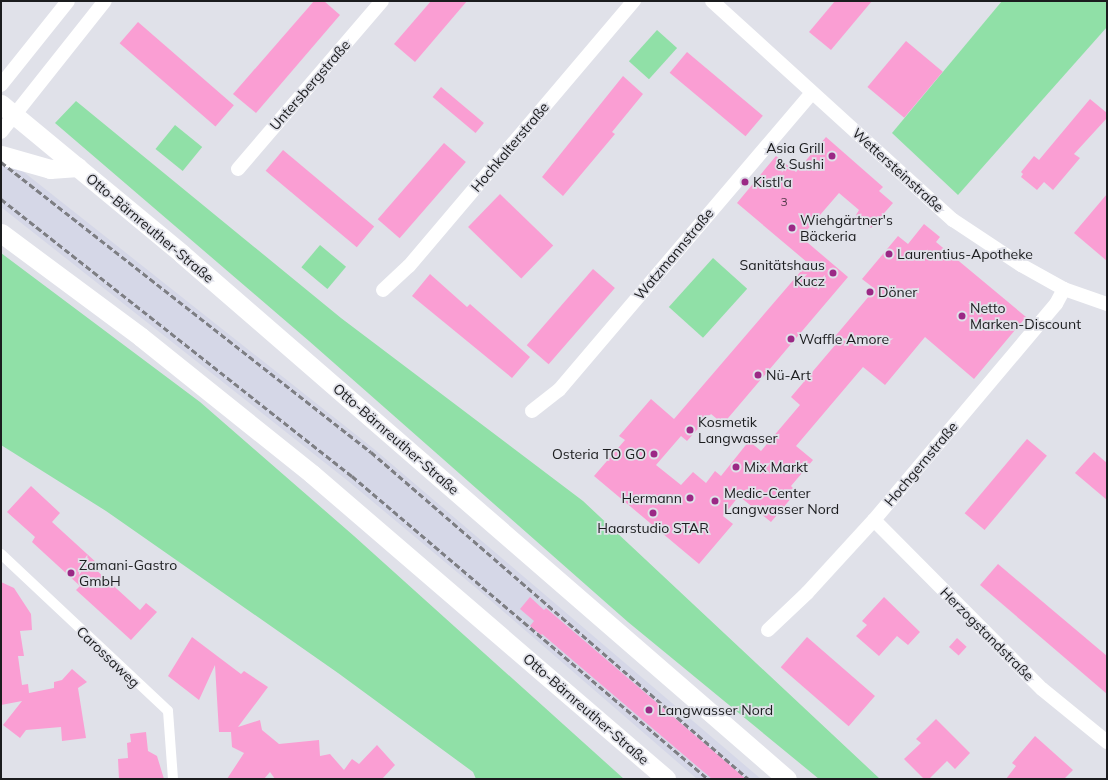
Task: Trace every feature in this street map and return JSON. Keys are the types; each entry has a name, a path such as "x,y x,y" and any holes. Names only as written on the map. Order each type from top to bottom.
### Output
{"main road":[{"name":"Otto-Bärnreuther-Straße","path":"8,109 78,167 787,779"},
{"path":"5,156 50,169 78,167"},
{"name":"Otto-Bärnreuther-Straße","path":"1,233 158,350 318,478 666,779"}],"street":[{"path":"1,85 68,1"},
{"path":"1,132 8,109 105,1"},
{"name":"Untersbergstraße","path":"238,169 382,1"},
{"name":"Hochkalterstraße","path":"383,290 409,266 634,1"},
{"name":"Wettersteinstraße","path":"712,1 954,220 1021,265 1064,289 1107,304"},
{"name":"Watzmannstraße","path":"532,411 559,390 812,93"},
{"name":"Hochgernstraße","path":"768,630 807,593 874,520 1056,304 1064,289"},
{"name":"Herzogstandstraße","path":"874,520 1042,689 1107,742"},
{"name":"Carossaweg","path":"1,554 168,711 173,779"}],"shaded area":[{"path":"1,154 374,449 761,779 697,779 482,593 348,481 1,207"}],"green space":[{"path":"1002,1 1107,1 1107,27 958,195 892,133"},
{"path":"657,30 677,48 649,79 629,61"},
{"path":"76,101 341,318 583,501 880,779 819,779 628,622 309,341 55,123"},
{"path":"175,125 202,147 183,171 155,149"},
{"path":"320,245 346,267 327,289 301,267"},
{"path":"1,253 200,402 354,536 624,779 476,779 473,772 338,673 106,511 1,445"},
{"path":"713,258 747,289 703,338 669,307"}],"building":[{"path":"314,1 324,1 340,15 256,113 233,94"},
{"path":"431,1 467,1 415,62 394,44"},
{"path":"835,1 872,1 831,50 809,32"},
{"path":"138,22 234,105 215,126 120,43"},
{"path":"906,41 943,72 904,118 867,87"},
{"path":"687,52 763,116 745,136 670,73"},
{"path":"623,76 643,94 612,132 615,134 563,196 542,177"},
{"path":"441,87 484,123 476,133 433,97"},
{"path":"1090,99 1107,113 1107,118 1074,154 1080,158 1053,190 1044,182 1037,190 1021,177 1023,174 1021,172 1034,156 1039,160"},
{"path":"826,137 883,187 879,191 893,203 871,228 856,215 859,210 839,193 801,237 848,277 723,424 711,414 687,441 681,436 656,465 681,485 693,472 706,483 715,471 721,476 749,441 761,451 800,405 791,397 836,344 832,340 875,289 862,279 898,236 908,244 924,224 940,237 936,242 1026,317 974,379 925,337 885,385 863,367 796,446 813,460 791,486 793,488 789,493 793,496 771,522 739,496 723,516 733,524 699,564 594,476 625,440 619,436 651,399 674,419 808,263 737,203 776,156 796,172"},
{"path":"444,143 466,162 400,238 378,219"},
{"path":"283,150 374,226 357,247 266,171"},
{"path":"500,194 553,245 521,278 468,227"},
{"path":"1107,194 1107,261 1074,233"},
{"path":"593,269 615,288 549,364 527,345"},
{"path":"430,274 467,307 470,304 530,357 512,378 412,296"},
{"path":"1027,439 1047,456 985,530 965,513"},
{"path":"1094,452 1107,463 1107,500 1075,473"},
{"path":"31,486 60,513 52,522 98,564 94,568 140,610 146,603 157,612 131,640 76,590 80,586 32,542 35,537 7,512"},
{"path":"998,564 1107,656 1107,694 980,585"},
{"path":"1,582 14,588 31,614 32,630 20,631 24,656 18,656 22,685 28,684 29,693 54,688 54,682 62,680 72,669 87,682 78,688 86,738 62,741 61,727 26,730 20,738 3,725 22,701 1,705"},
{"path":"530,597 544,610 546,608 746,779 712,779 542,634 541,635 530,626 534,621 520,609"},
{"path":"884,597 920,632 908,645 897,636 879,656 856,636 867,625 862,621"},
{"path":"192,637 241,674 244,671 268,687 238,727 260,720 262,730 279,744 319,740 320,756 330,754 344,770 352,759 359,764 377,745 395,765 382,779 275,779 270,772 264,779 227,779 244,753 232,747 231,732 219,732 215,665 199,700 168,676"},
{"path":"807,637 875,696 849,726 781,667"},
{"path":"957,638 967,647 959,656 949,647"},
{"path":"936,719 970,753 955,769 947,761 929,779 924,779 904,759 921,743 916,739"},
{"path":"146,732 148,751 157,756 164,779 119,779 118,759 128,758 127,743 131,742 130,734"},
{"path":"1035,736 1073,770 1064,779 1006,779 1016,766 1012,763"}],"railway":[{"path":"1,162 371,452 749,779"},
{"path":"1,199 352,476 708,779"}],"place":[{"name":"Asia Grill & Sushi","path":"832,156"},
{"name":"Kistl'a","path":"745,182"},
{"name":"Wiehgärtner's Bäckeria","path":"792,228"},
{"name":"Laurentius-Apotheke","path":"889,254"},
{"name":"Sanitätshaus Kucz","path":"833,273"},
{"name":"Döner","path":"870,292"},
{"name":"Netto Marken-Discount","path":"962,316"},
{"name":"Waffle Amore","path":"791,339"},
{"name":"Nü-Art","path":"758,375"},
{"name":"Kosmetik Langwasser","path":"690,430"},
{"name":"Osteria TO GO","path":"654,454"},
{"name":"Mix Markt","path":"736,467"},
{"name":"Hermann","path":"690,498"},
{"name":"Medic-Center Langwasser Nord","path":"715,501"},
{"name":"Haarstudio STAR","path":"653,513"},
{"name":"Zamani-Gastro GmbH","path":"71,573"},
{"name":"Langwasser Nord","path":"649,710"}]}
